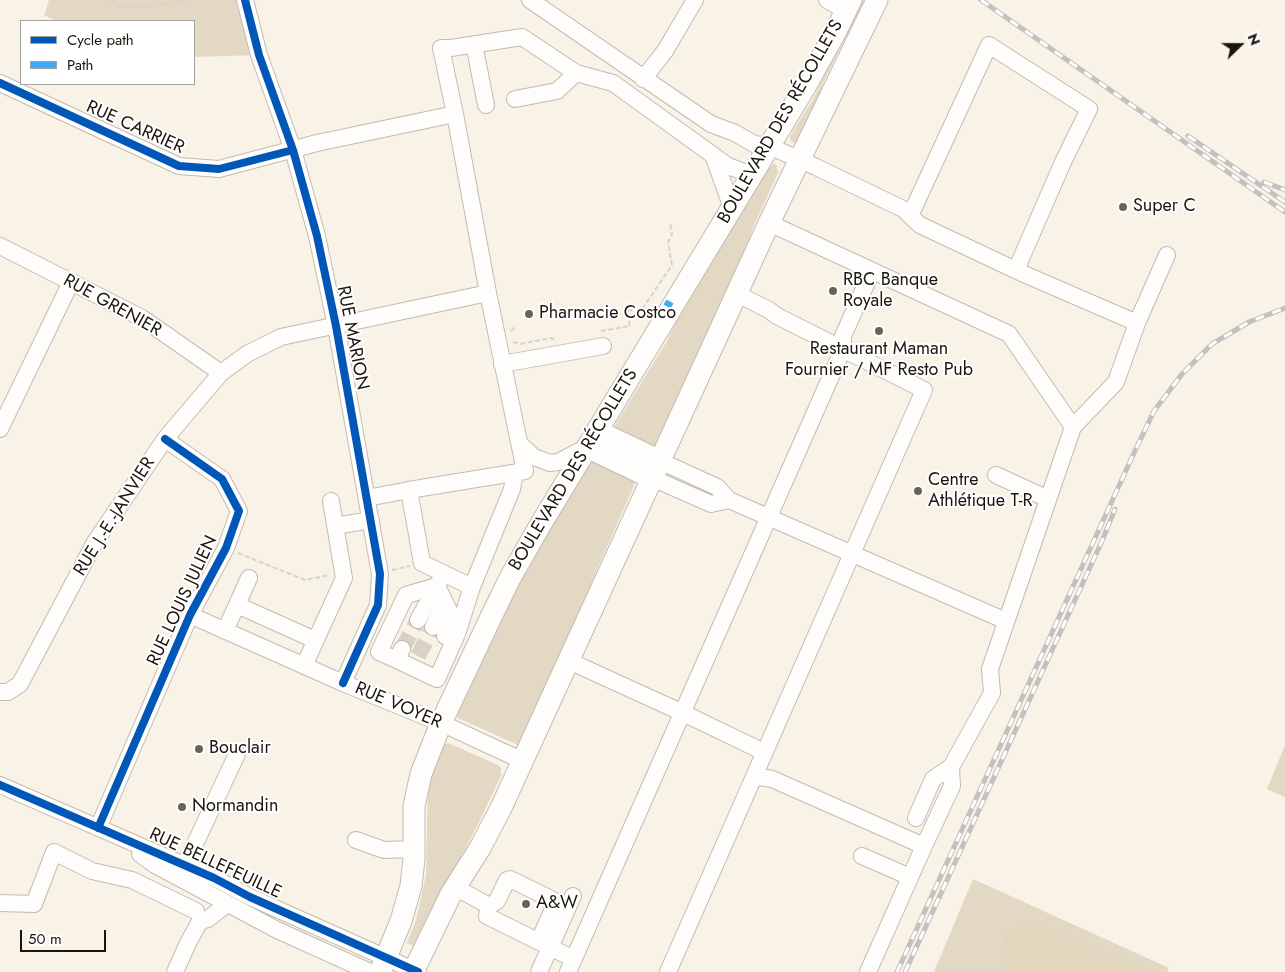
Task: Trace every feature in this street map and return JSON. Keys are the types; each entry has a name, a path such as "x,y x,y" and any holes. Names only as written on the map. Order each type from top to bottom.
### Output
{"main road":[{"name":"BOULEVARD DES RÉCOLLETS","path":"415,971 455,887 493,825 769,223 877,0"},
{"name":"BOULEVARD DES RÉCOLLETS","path":"379,968 407,903 412,880 414,813 417,788 425,762 441,723 510,578 805,87 848,5"},
{"path":"592,439 656,470"}],"street":[{"name":"RUE MARION","path":"245,0 259,55 294,150 317,236 336,326 380,574 378,606 343,683"},
{"path":"530,0 711,124 735,133 754,144 769,146 799,160 903,209 920,225 1137,323"},
{"path":"643,78 665,50 695,0"},
{"path":"827,0 848,5"},
{"path":"367,498 525,471 502,364 441,48 522,37 576,73 613,83 732,168 752,175"},
{"path":"474,44 486,105"},
{"path":"910,216 989,45 1089,109 1063,162 1016,270"},
{"path":"515,99 557,91 576,73"},
{"name":"RUE CARRIER","path":"0,83 179,166 219,169 317,143 455,114"},
{"path":"713,155 732,208"},
{"path":"769,223 1008,334 1073,428"},
{"name":"RUE GRENIER","path":"0,246 142,318 220,373"},
{"path":"916,818 933,779 951,767 992,693 990,669 1073,428 1116,382 1137,323 1167,255"},
{"path":"539,972 545,944 555,902 510,879 507,880 497,901 489,906 487,916 545,944 571,965 844,349 843,336 872,271"},
{"path":"0,429 71,282"},
{"name":"RUE J.-E.-JANVIER","path":"0,692 8,692 20,684 95,542 165,439 220,373 246,354 281,336 488,293"},
{"path":"668,972 924,390 737,294"},
{"path":"502,364 603,346"},
{"name":"RUE LOUIS JULIEN","path":"104,831 190,616 226,548 239,511 222,479 165,439"},
{"path":"519,443 534,457 548,463 558,462 592,439"},
{"path":"656,470 711,504 729,500 1006,621"},
{"path":"472,587 440,580 406,595 379,652 400,655 437,679 457,634 472,587 512,489 515,473"},
{"path":"996,475 1048,499"},
{"path":"409,490 422,563 440,580 453,619 419,666"},
{"path":"304,666 344,578 331,501"},
{"path":"335,526 371,520"},
{"path":"225,631 249,578"},
{"path":"418,620 440,580"},
{"path":"433,627 443,607 440,580"},
{"path":"237,605 316,640"},
{"name":"RUE VOYER","path":"190,616 343,683 441,723 523,761"},
{"path":"569,661 764,752"},
{"path":"182,872 237,754"},
{"path":"868,972 952,786 951,767"},
{"path":"754,776 772,779 924,846"},
{"name":"RUE BELLEFEUILLE","path":"0,785 104,831 210,885 250,897 379,968"},
{"path":"356,840 384,850 414,849"},
{"path":"0,904 34,904 54,852 92,871 132,880 198,916 208,919 227,904"},
{"path":"862,856 910,877"},
{"path":"175,972 210,885"},
{"name":"RUE BELLEFEUILLE","path":"210,885 227,904 277,930 379,968 415,971"},
{"path":"455,887 489,906"},
{"path":"545,944 574,896"}],"path":[{"path":"111,0 116,5 143,7 191,0"},
{"path":"593,333 630,326 628,311 642,308 672,265 668,242 672,234 670,222"},
{"path":"510,341 522,343 551,338 554,340 561,339"},
{"path":"522,343 523,347"},
{"path":"226,548 304,580 343,572"},
{"path":"380,574 422,563"}],"shaded area":[{"path":"49,0 245,0 259,55 195,57 195,20 55,20 44,15"},
{"path":"858,0 864,0 823,83 814,109 798,143 793,143 790,136 814,98"},
{"path":"774,163 777,166 777,171 779,171 754,225 733,284 656,449 615,429 615,425 666,343 690,290 766,166 769,168"},
{"path":"589,460 633,478 635,483 597,569 573,634 521,745 518,745 458,718 456,715 491,632"},
{"path":"448,743 498,765 501,768 502,774 416,947 407,943 416,920 426,875 428,785 443,745"},
{"path":"1285,745 1285,797 1267,789"},
{"path":"973,879 1169,968 1167,972 934,972"},
{"path":"1032,920 1153,972 1003,972 1006,970 1005,935"}],"tunnel":[{"path":"402,649 418,620"},
{"path":"418,656 433,627"}],"railway":[{"path":"981,0 1285,212"},
{"path":"1188,136 1285,202"},
{"path":"1264,182 1285,190"},
{"path":"897,972 1154,411 1182,374 1212,344 1249,322 1285,308"},
{"path":"905,972 1115,509"}],"marked path":[{"path":"665,302 672,306"}],"cycle path":[{"path":"245,0 259,55 293,150 317,236 336,326 380,574 378,605 343,683"},
{"path":"0,83 179,166 219,169 293,150"},
{"path":"98,828 190,615 226,548 239,511 222,479 165,439"},
{"path":"0,785 214,878 250,897 418,972"}],"place":[{"name":"Super C","path":"1123,207"},
{"name":"RBC Banque Royale","path":"833,291"},
{"name":"Pharmacie Costco","path":"529,314"},
{"name":"Restaurant Maman Fournier / MF Resto Pub","path":"879,331"},
{"name":"Centre Athlétique T-R","path":"918,491"},
{"name":"Bouclair","path":"199,749"},
{"name":"Normandin","path":"182,807"},
{"name":"A&W","path":"526,904"}]}
